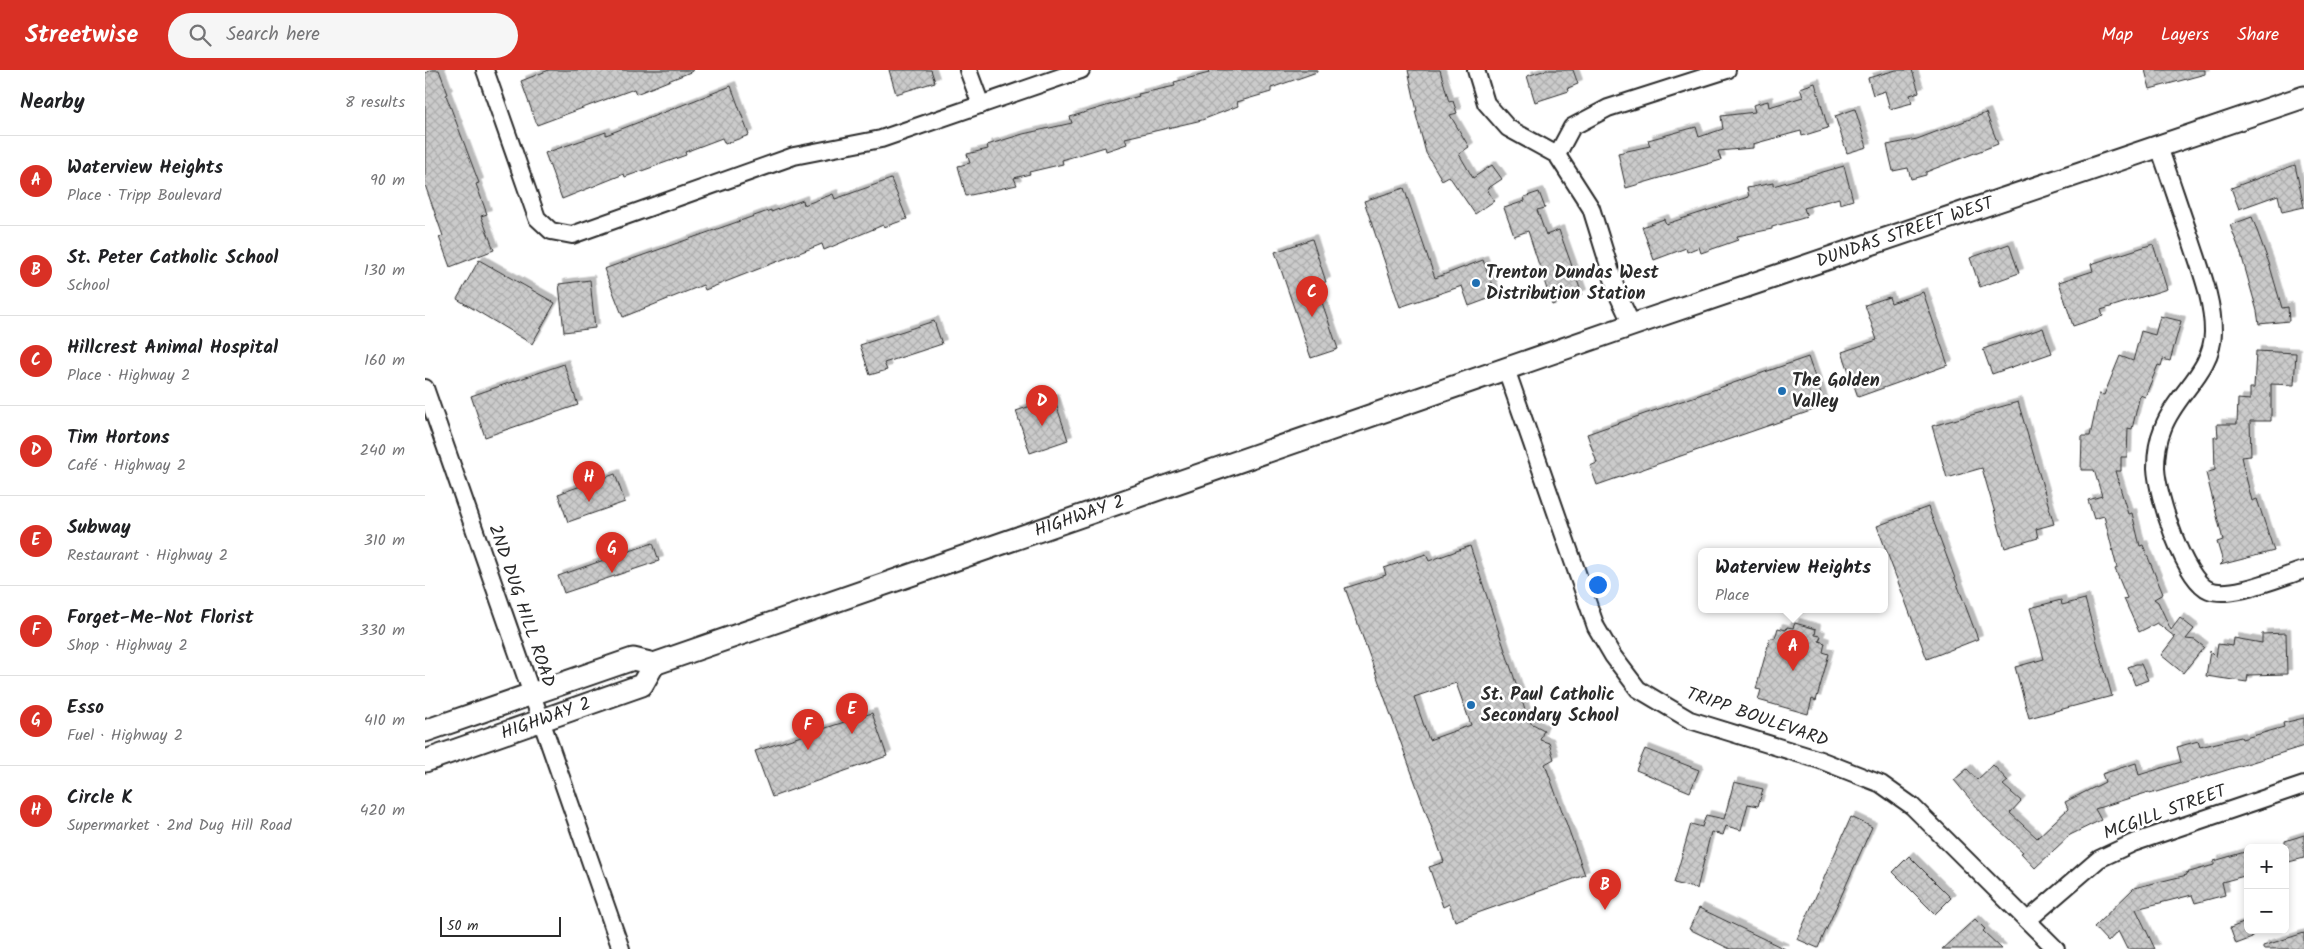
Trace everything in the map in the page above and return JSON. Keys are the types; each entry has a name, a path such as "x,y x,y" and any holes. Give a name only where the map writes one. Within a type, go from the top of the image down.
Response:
{"main road":[{"name":"DUNDAS STREET WEST","path":"1506,369 2304,97"},
{"name":"HIGHWAY 2","path":"425,731 633,659 654,664 1506,369"},
{"name":"HIGHWAY 2","path":"425,761 642,685 654,664"}],"street":[{"path":"485,70 537,218 551,231 572,234 794,156 881,139 1081,70"},
{"path":"969,70 981,104"},
{"path":"1476,70 1486,104 1507,128 1557,155 1591,208 1618,295 1632,325"},
{"path":"1557,155 1572,127 1608,108 1727,70"},
{"path":"2159,147 2210,297 2213,332 2212,347 2207,361 2170,412 2163,427 2157,447 2156,469 2162,498 2185,563 2195,580 2209,590 2227,594 2304,570"},
{"name":"TRIPP BOULEVARD","path":"1506,369 1596,627 1613,656 1639,688 1690,720 1820,760 1881,784 1912,806 2029,920 2056,949"},
{"name":"2ND DUG HILL ROAD","path":"425,388 539,721 621,949"},
{"name":"MCGILL STREET","path":"2029,920 2099,859 2133,843 2304,785"}],"building":[{"path":"439,70 448,94 446,95 479,183 476,184 487,214 481,216 494,250 450,267 439,237 443,236 425,185 425,73"},
{"path":"549,70 693,71 636,94 634,89 537,125 521,81"},
{"path":"889,70 931,70 935,82 896,94"},
{"path":"1208,70 1317,70 1317,72 1271,88 1271,92 1237,102 1238,106 1202,120 1125,138 1127,144 1106,151 1105,147 1062,160 1063,164 1029,172 1030,174 1014,178 1017,185 966,196 958,166 970,163 967,154 988,149 987,145 1023,134 1072,123 1070,117 1139,96 1138,94 1175,86 1174,82 1209,73"},
{"path":"1408,70 1440,70 1449,102 1453,101 1457,113 1450,115 1469,147 1459,154 1473,178 1492,165 1502,179 1487,189 1494,201 1475,214 1449,176 1442,180 1426,153 1415,111 1417,111"},
{"path":"1546,70 1573,70 1578,84 1568,88 1569,91 1535,102 1527,76"},
{"path":"1896,70 1912,70 1919,92 1910,95 1912,103 1890,109 1885,91 1873,95 1868,78"},
{"path":"2145,70 2205,70 2205,74 2150,89"},
{"path":"1815,83 1828,128 1802,136 1801,131 1753,144 1753,148 1718,151 1721,160 1626,188 1618,153 1650,146 1648,140 1696,127 1699,137 1723,129 1721,116 1755,112 1753,105 1768,101 1769,107 1803,97 1800,88"},
{"path":"731,86 749,135 725,144 722,138 685,152 686,155 625,177 624,174 562,199 545,153 606,132 606,135"},
{"path":"1855,109 1867,147 1847,153 1835,116"},
{"path":"1986,113 1998,144 1926,172 1926,175 1911,179 1908,168 1893,171 1887,145 1917,139"},
{"path":"2295,165 2304,207 2282,212 2278,195 2239,209 2231,188"},
{"path":"1844,166 1853,200 1840,204 1839,198 1804,208 1807,217 1772,227 1772,229 1737,236 1738,240 1701,253 1699,247 1687,252 1686,248 1654,260 1642,227 1664,219 1666,224 1749,197 1747,188 1773,183 1773,186"},
{"path":"891,179 907,219 884,227 883,225 824,250 822,244 705,290 703,285 623,317 604,269 771,210 771,212 803,200 804,205 833,194 835,199"},
{"path":"1404,188 1435,278 1483,260 1496,296 1469,306 1462,286 1400,307 1364,201"},
{"path":"1539,192 1545,208 1537,210 1546,235 1559,230 1582,294 1552,305 1528,231 1514,236 1504,208 1525,201 1524,197"},
{"path":"2252,217 2269,263 2282,308 2288,307 2289,321 2259,324 2241,254 2230,225"},
{"path":"1312,239 1326,282 1316,285 1338,349 1311,358 1275,252"},
{"path":"2009,244 2019,273 1980,287 1970,258"},
{"path":"2153,244 2167,289 2101,310 2103,316 2073,326 2059,282 2093,271 2091,264"},
{"path":"479,260 555,303 532,344 457,299"},
{"path":"590,280 595,328 564,332 559,284"},
{"path":"1923,292 1948,365 1858,397 1842,352 1877,340 1865,305 1889,297 1891,303"},
{"path":"2160,316 2181,321 2170,361 2163,359 2161,366 2158,365 2145,397 2140,395 2132,429 2128,428 2127,457 2121,457 2121,471 2115,471 2128,514 2132,513 2140,546 2143,545 2163,594 2154,599 2158,602 2171,630 2180,618 2194,629 2186,639 2195,640 2204,647 2183,673 2161,655 2175,637 2157,623 2139,632 2124,599 2127,598 2115,569 2117,568 2104,516 2094,519 2088,500 2102,496 2094,470 2081,470 2082,436 2090,436 2099,394 2104,395 2120,356 2133,361 2141,331 2155,335"},
{"path":"934,321 942,344 884,363 887,370 870,375 860,345"},
{"path":"2043,328 2052,353 1992,374 1983,349"},
{"path":"2256,351 2296,353 2294,385 2271,384 2271,421 2250,421 2251,456 2241,457 2252,501 2257,499 2274,551 2220,565 2223,562 2217,542 2223,540 2206,473 2215,470 2214,437 2218,437 2217,424 2237,424 2238,399 2250,400 2250,388 2254,388"},
{"path":"1808,357 1825,406 1597,485 1590,466 1597,463 1587,434"},
{"path":"564,364 578,405 485,437 471,396"},
{"path":"1054,398 1068,440 1030,453 1016,411"},
{"path":"2018,402 2054,524 2036,529 2038,538 2005,548 1982,468 1947,478 1932,426"},
{"path":"615,474 625,502 568,522 558,494"},
{"path":"1928,507 1978,639 1927,659 1888,555 1888,548 1885,548 1877,526"},
{"path":"653,543 659,561 564,593 558,576"},
{"path":"1470,546 1529,722 1544,730 1540,740 1549,743 1554,759 1545,764 1585,875 1455,921 1449,904 1443,907 1429,867 1444,862 1345,588 1386,575 1384,568 1426,554 1429,561","holes":["1456,683 1471,725 1429,740 1414,697"]},
{"path":"2085,599 2112,696 2029,718 2015,667 2044,659 2030,608 2061,600 2062,605"},
{"path":"1795,623 1816,629 1815,635 1821,636 1819,641 1825,643 1823,652 1829,654 1816,701 1812,699 1808,714 1758,700 1761,690 1756,689 1770,638 1775,638 1778,628 1786,630 1787,627 1793,628"},
{"path":"2286,633 2287,674 2248,675 2247,682 2206,676 2210,651 2216,657 2218,644 2233,646 2234,638 2262,643 2262,634"},
{"path":"2141,664 2148,680 2135,685 2128,667"},
{"path":"872,713 887,756 772,797 755,751"},
{"path":"2304,718 2304,746 2150,794 2149,792 2095,809 2101,820 2070,835 2035,868 2021,853 2023,852 1986,818 1954,780 1967,769 1977,780 1993,765 2008,781 2003,785 2021,801 2010,813 2037,838 2068,809 2065,802 2105,782 2102,774 2136,763 2139,775 2181,762 2177,747 2198,741 2200,747 2241,737 2242,739 2284,727 2283,723"},
{"path":"1645,749 1699,770 1690,792 1636,770"},
{"path":"1734,782 1763,789 1758,806 1748,804 1741,830 1726,826 1723,835 1711,832 1697,889 1674,883 1691,824 1702,827 1706,815 1724,819"},
{"path":"1851,817 1872,827 1818,948 1797,939"},
{"path":"2304,835 2304,858 2289,862 2289,844 2285,844 2285,841"},
{"path":"2244,852 2244,876 2222,882 2225,895 2195,903 2192,895 2136,909 2155,949 2127,949 2118,931 2108,942 2094,927 2134,888 2187,875 2186,873 2214,865 2214,861"},
{"path":"1909,856 1951,898 1935,914 1893,872"},
{"path":"1699,908 1785,949 1730,949 1689,929"},
{"path":"1975,919 1985,929 1983,931 2002,949 1942,949"},
{"path":"2244,923 2244,934 2250,934 2252,938 2236,944 2230,928"},
{"path":"2304,933 2304,949 2263,949 2263,946"}],"place":[{"name":"Trenton Dundas West Distribution Station","path":"1476,283"},
{"name":"Hillcrest Animal Hospital","path":"1312,317"},
{"name":"The Golden Valley","path":"1782,391"},
{"name":"Tim Hortons","path":"1042,426"},
{"name":"Circle K","path":"589,502"},
{"name":"Esso","path":"612,573"},
{"name":"Waterview Heights","path":"1793,671"},
{"name":"St. Paul Catholic Secondary School","path":"1471,705"},
{"name":"Subway","path":"852,734"},
{"name":"Forget-Me-Not Florist","path":"808,750"},
{"name":"St. Peter Catholic School","path":"1605,910"}]}
